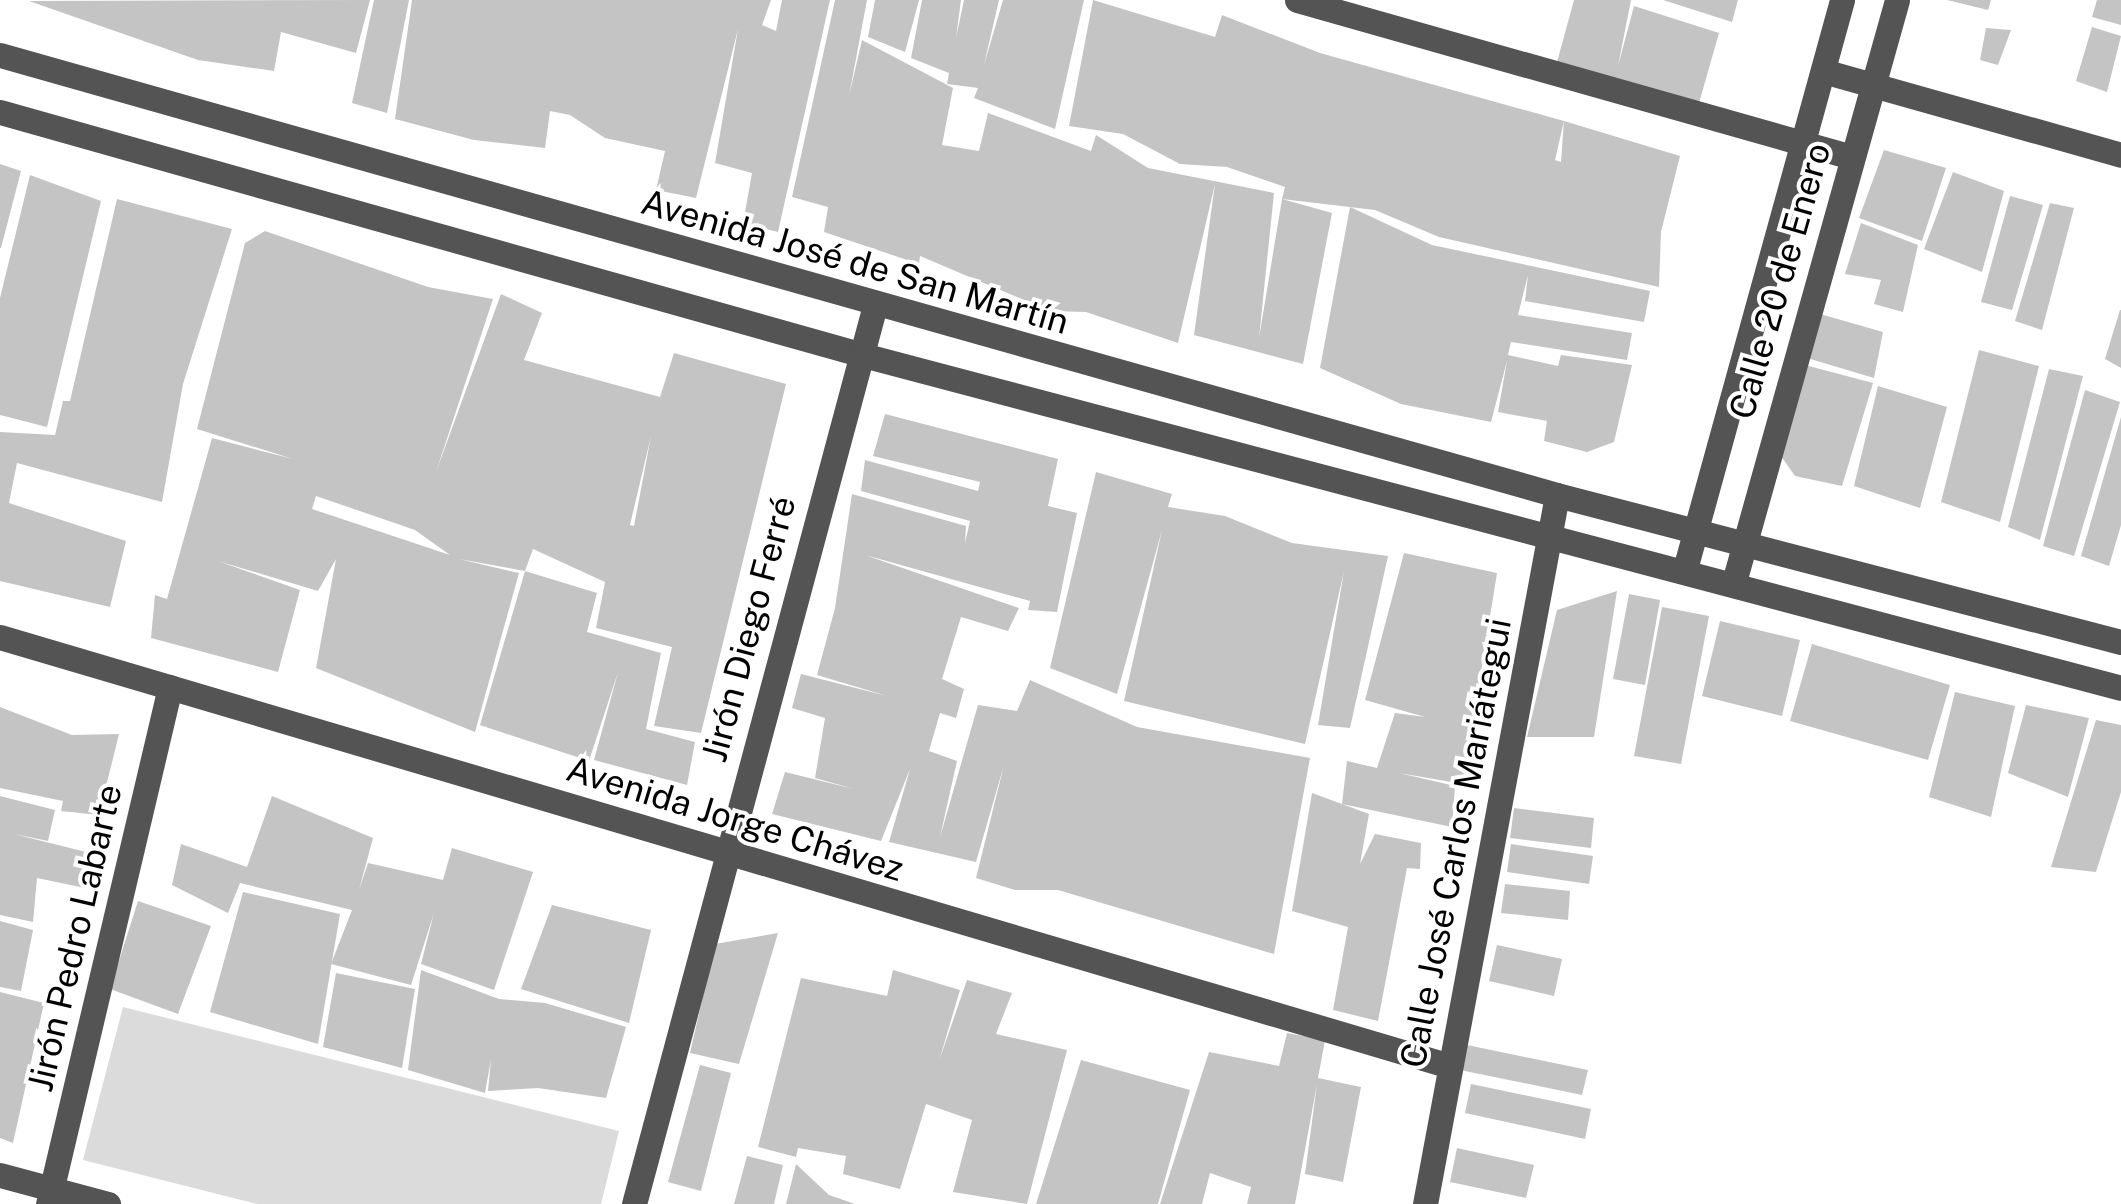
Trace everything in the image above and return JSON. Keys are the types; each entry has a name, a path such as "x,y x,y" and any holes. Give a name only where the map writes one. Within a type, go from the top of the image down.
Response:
{"street":[{"path":"1297,0 1351,7 1852,157"},
{"name":"Calle 20 de Enero","path":"1685,569 1842,0"},
{"name":"Calle 20 de Enero","path":"1734,582 1897,0"},
{"name":"Avenida José de San Martín","path":"0,55 1557,495 2121,642"},
{"path":"1822,70 2121,154"},
{"path":"0,112 859,354 1550,533 2121,688"},
{"name":"Jirón Diego Ferré","path":"634,1204 724,852 875,305"},
{"name":"Calle José Carlos Mariátegui","path":"1425,1204 1557,495"},
{"name":"Avenida Jorge Chávez","path":"0,637 1450,1066"},
{"name":"Jirón Pedro Labarte","path":"50,1197 170,687"},
{"path":"0,1175 50,1197 108,1204"}],"shaded area":[{"path":"123,1007 619,1131 601,1204 257,1204 83,1160"}],"building":[{"path":"370,0 356,53 281,32 274,71 198,60 29,1"},
{"path":"374,0 409,0 387,113 352,103"},
{"path":"412,0 771,0 762,25 776,31 782,0 830,0 778,232 743,223 752,173 715,163 738,29 696,198 656,190 665,151 605,138 570,115 550,111 545,148 474,140 395,119"},
{"path":"835,0 867,0 849,96 862,40 953,88 942,145 979,151 988,113 1091,151 1096,135 1148,168 1274,193 1259,338 1282,199 1332,213 1303,364 1194,335 1215,184 1178,343 1086,312 1050,311 920,256 919,264 824,232 828,207 792,197"},
{"path":"875,0 919,0 905,52 868,37"},
{"path":"922,0 961,0 956,38 964,0 999,0 984,65 1003,0 1084,0 1055,129 974,98 978,88 947,84 949,73 911,58"},
{"path":"1093,0 1215,37 1222,15 1320,53 1564,121 1680,156 1661,232 1659,287 1439,237 1375,210 1282,199 1285,187 1227,167 1180,164 1123,134 1069,126","holes":["1564,121 1561,162 1555,160"]},
{"path":"1574,0 1631,0 1618,66 1634,6 1719,33 1699,103 1557,62"},
{"path":"1663,0 1738,0 1732,22"},
{"path":"1947,0 1991,0 1988,10"},
{"path":"2097,0 2121,0 2121,25 2092,17"},
{"path":"2092,27 2121,36 2107,92 2076,81"},
{"path":"1986,28 2011,30 1998,65 1980,60"},
{"path":"1884,150 1946,168 1922,241 1859,218"},
{"path":"0,164 21,171 1,248 0,248"},
{"path":"1953,172 2004,191 1982,272 1924,249"},
{"path":"30,175 101,201 47,427 0,415 0,298"},
{"path":"2010,196 2043,205 2012,310 1981,302"},
{"path":"117,199 232,229 183,384 162,502 17,463 9,503 126,541 110,607 0,581 0,432 55,435 63,401 70,401"},
{"path":"2050,203 2074,208 2042,330 2015,321"},
{"path":"1350,207 1432,245 1650,291 1644,322 1525,301 1528,275 1518,315 1632,333 1627,360 1511,342 1508,355 1558,366 1561,355 1632,365 1614,442 1587,452 1544,441 1547,421 1498,412 1507,361 1491,422 1401,404 1320,368"},
{"path":"1861,223 1918,245 1903,312 1874,304 1881,280 1845,274"},
{"path":"265,231 428,287 493,299 436,472 501,294 542,313 524,360 660,397 674,353 786,384 701,733 654,726 672,647 596,628 605,582 533,549 525,571 459,559 519,573 475,732 316,668 336,559 318,591 218,561 300,590 278,672 151,638 155,595 167,599 212,438 293,459 197,429 245,243","holes":["651,436 634,526 630,525","316,496 415,530 450,555 312,509"]},
{"path":"2121,310 2121,368 2105,359"},
{"path":"1820,314 1883,332 1874,378 1807,358"},
{"path":"1979,350 2039,366 2000,522 1941,502"},
{"path":"1805,365 1873,383 1842,486 1795,476 1781,456"},
{"path":"2049,369 2083,376 2040,540 2008,527"},
{"path":"1878,386 1947,407 1920,508 1854,486"},
{"path":"2085,390 2120,402 2074,556 2043,546"},
{"path":"885,414 1058,459 1048,506 1077,513 1057,612 1028,610 1030,601 865,555 1019,608 1008,631 961,617 942,679 964,689 956,718 940,713 929,751 957,761 940,837 978,705 1017,711 1030,680 1137,727 1310,758 1274,954 1058,890 1015,890 976,878 1004,765 976,862 889,842 910,769 881,841 772,814 785,772 854,789 815,778 825,718 792,708 801,674 887,696 817,675 835,608 852,494 966,526 965,543 970,521 861,491 865,460 978,491 980,482 873,456"},
{"path":"2121,417 2121,525 2109,566 2081,556"},
{"path":"1096,472 1172,494 1168,507 1225,516 1292,543 1388,556 1350,728 1318,725 1344,571 1305,744 1124,701 1162,530 1117,694 1050,668"},
{"path":"1404,553 1497,573 1463,784 1399,773 1455,786 1452,827 1342,804 1347,761 1377,768 1395,713 1425,717 1365,700"},
{"path":"525,571 597,593 587,632 661,653 646,729 695,742 687,785 594,760 618,672 589,761 480,725"},
{"path":"1617,591 1594,737 1527,737 1557,610"},
{"path":"1629,594 1660,600 1645,685 1613,679"},
{"path":"1662,607 1709,616 1681,764 1634,756"},
{"path":"1720,621 1800,640 1782,716 1702,696"},
{"path":"1812,644 1950,685 1928,760 1790,721"},
{"path":"1955,692 2015,706 1991,817 1929,797"},
{"path":"2026,705 2089,718 2068,797 2008,773"},
{"path":"0,707 72,735 119,734 99,815 61,811 63,801 0,788"},
{"path":"2096,720 2121,725 2121,792 2096,872 2051,867"},
{"path":"1312,793 1369,814 1360,864 1375,834 1421,843 1420,869 1407,868 1378,1021 1333,1010 1348,927 1292,911"},
{"path":"0,796 55,810 48,841 14,834 90,853 85,888 37,878 33,922 0,915"},
{"path":"272,796 373,838 359,890 368,863 443,880 452,848 533,872 494,990 421,964 434,913 411,985 331,964 352,910 240,883 228,913 172,885 181,844 247,867"},
{"path":"1514,808 1594,818 1591,848 1510,838"},
{"path":"1511,844 1593,856 1589,884 1507,872"},
{"path":"1505,884 1570,891 1568,920 1501,913"},
{"path":"243,892 340,914 318,1044 210,1012"},
{"path":"138,901 211,926 178,1014 110,989"},
{"path":"552,905 651,930 629,1023 521,989"},
{"path":"0,921 33,930 21,991 0,987"},
{"path":"778,933 739,1064 690,1053 715,944"},
{"path":"1497,945 1562,959 1554,996 1489,981"},
{"path":"421,970 499,999 545,1003 626,1027 606,1098 538,1088 488,1091 491,1059 485,1093 408,1070"},
{"path":"893,970 960,990 939,1061 967,980 1012,993 996,1034 1067,1050 1027,1204 953,1192 972,1120 926,1104 900,1189 843,1174 846,1156 798,1148 796,1157 758,1147 801,978 887,996"},
{"path":"336,973 415,989 402,1068 323,1047"},
{"path":"0,992 44,1003 13,1143 0,1138"},
{"path":"1287,1033 1325,1040 1318,1078 1361,1087 1343,1182 1305,1174 1317,1084 1295,1204 1247,1204 1251,1187 1210,1173 1202,1204 1160,1204 1209,1052 1279,1066"},
{"path":"1467,1045 1588,1070 1582,1095 1460,1070"},
{"path":"1081,1060 1190,1090 1158,1204 1036,1204"},
{"path":"700,1065 731,1073 701,1191 668,1182"},
{"path":"1471,1084 1591,1109 1585,1139 1465,1113"},
{"path":"1457,1148 1534,1165 1526,1198 1450,1182"},
{"path":"747,1156 783,1165 774,1204 734,1204"},
{"path":"796,1164 829,1195 855,1204 786,1204"}]}
